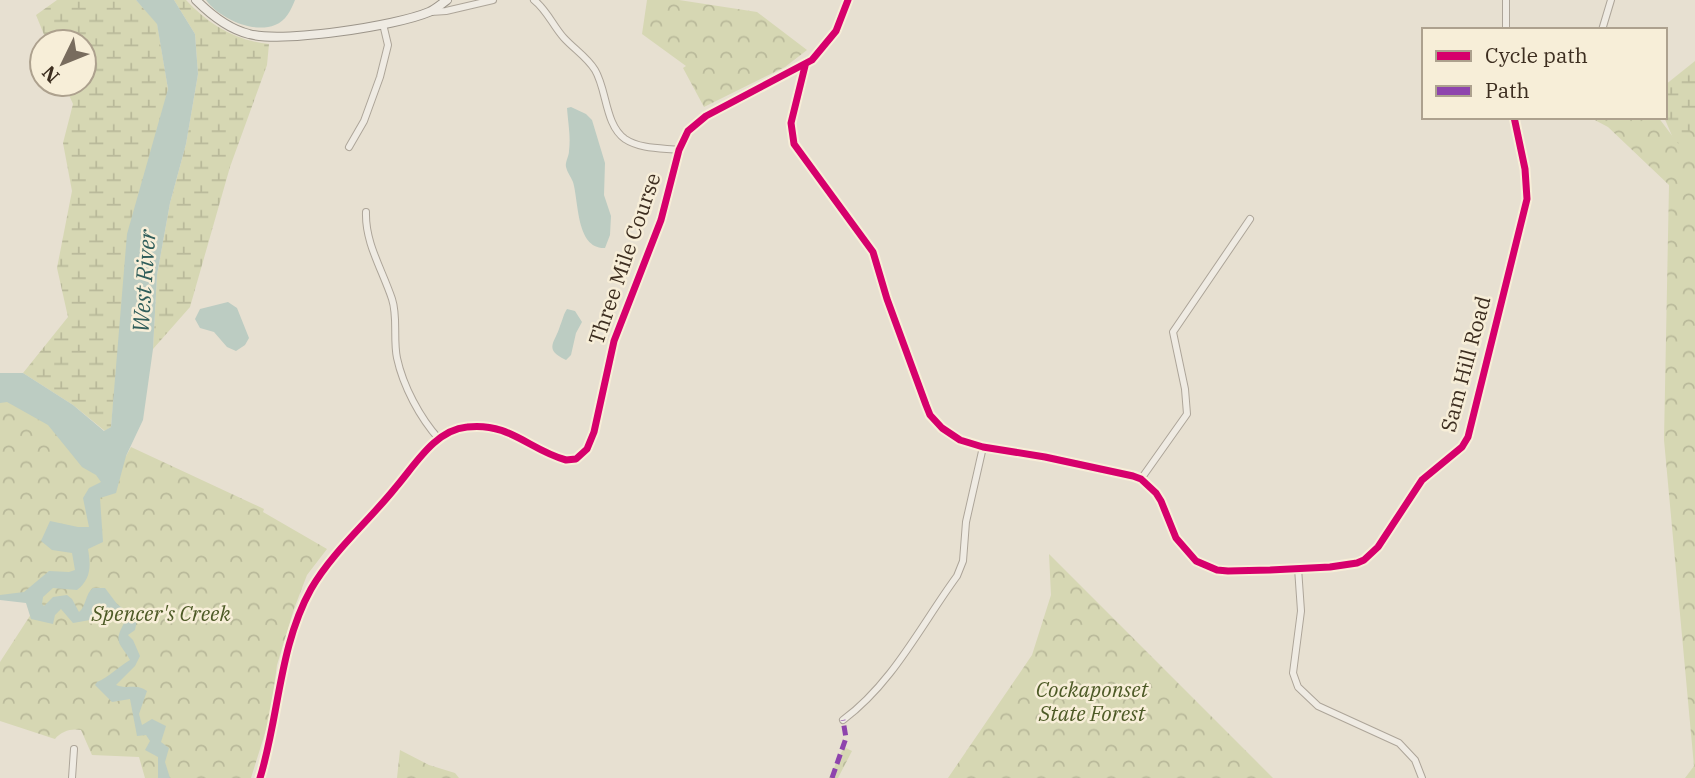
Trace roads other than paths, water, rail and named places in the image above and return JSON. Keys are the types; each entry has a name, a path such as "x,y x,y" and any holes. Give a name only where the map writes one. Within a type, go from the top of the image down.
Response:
{"main road":[{"path":"196,0 225,24 259,36 278,38 383,24 429,12 447,0"}],"street":[{"path":"429,12 446,11 494,0"},
{"path":"534,0 566,40 596,71 621,135 644,146 678,150 688,131 698,121 804,66 817,56 831,40 848,0"},
{"path":"1506,0 1506,28"},
{"path":"1603,28 1611,0"},
{"path":"349,147 376,94 388,45 383,24"},
{"path":"804,66 791,123 794,144 873,252 887,299 930,415 960,440 982,447 1045,457 1141,479 1187,414 1185,389 1173,332 1250,219"},
{"name":"Sam Hill Road","path":"1141,479 1161,500 1176,538 1196,561 1208,567 1228,571 1298,568 1357,563 1370,556 1422,480 1462,447 1468,437 1527,199 1525,169 1514,119"},
{"name":"Three Mile Course","path":"260,778 272,734 283,672 310,591 332,560 439,439 457,429 487,427 510,433 566,460 576,459 585,453 594,432 611,349 661,220 678,150"},
{"path":"366,212 365,230 393,302 400,368 417,407 439,439"},
{"path":"843,720 861,707 887,678 957,576 963,561 966,522 982,447"},
{"path":"1298,568 1301,611 1293,673 1298,687 1318,706 1399,743 1415,760 1422,778"},
{"path":"72,778 74,749"}],"water":[{"name":"West River","path":"136,0 174,0 195,34 198,74 186,144 170,203 157,275 153,349 143,420 126,456 116,493 100,498 103,542 88,549 90,567 85,581 77,590 53,588 43,597 42,604 44,606 53,597 67,595 79,612 93,588 105,588 117,604 137,620 135,630 128,635 140,656 135,666 116,685 139,687 147,691 139,714 142,725 152,719 166,726 161,742 169,748 165,762 170,778 158,778 158,757 145,750 150,741 146,735 137,736 130,699 112,702 95,685 130,660 118,639 124,623 99,603 90,620 73,623 61,609 55,615 53,624 31,619 26,603 0,600 0,595 24,592 49,571 75,570 72,553 52,550 41,541 50,521 89,527 83,498 89,488 101,482 96,475 82,467 48,425 7,402 0,403 0,373 23,373 73,405 104,431 111,427 127,234 168,89 157,24"},
{"path":"206,0 295,0 282,21 275,25 257,27 237,23 219,13"},
{"path":"571,107 592,120 605,163 604,195 611,216 610,235 605,248 589,241 584,233 573,182 566,167 570,140 567,108"},
{"path":"228,302 237,308 249,338 245,345 236,351 227,347 214,332 200,328 195,319 200,309"},
{"path":"567,309 575,311 582,322 576,333 571,355 566,360 555,352 552,345"}],"park label":[{"name":"Spencer's Creek","path":"161,614"},
{"name":"Cockaponset State Forest","path":"1092,702"}]}
